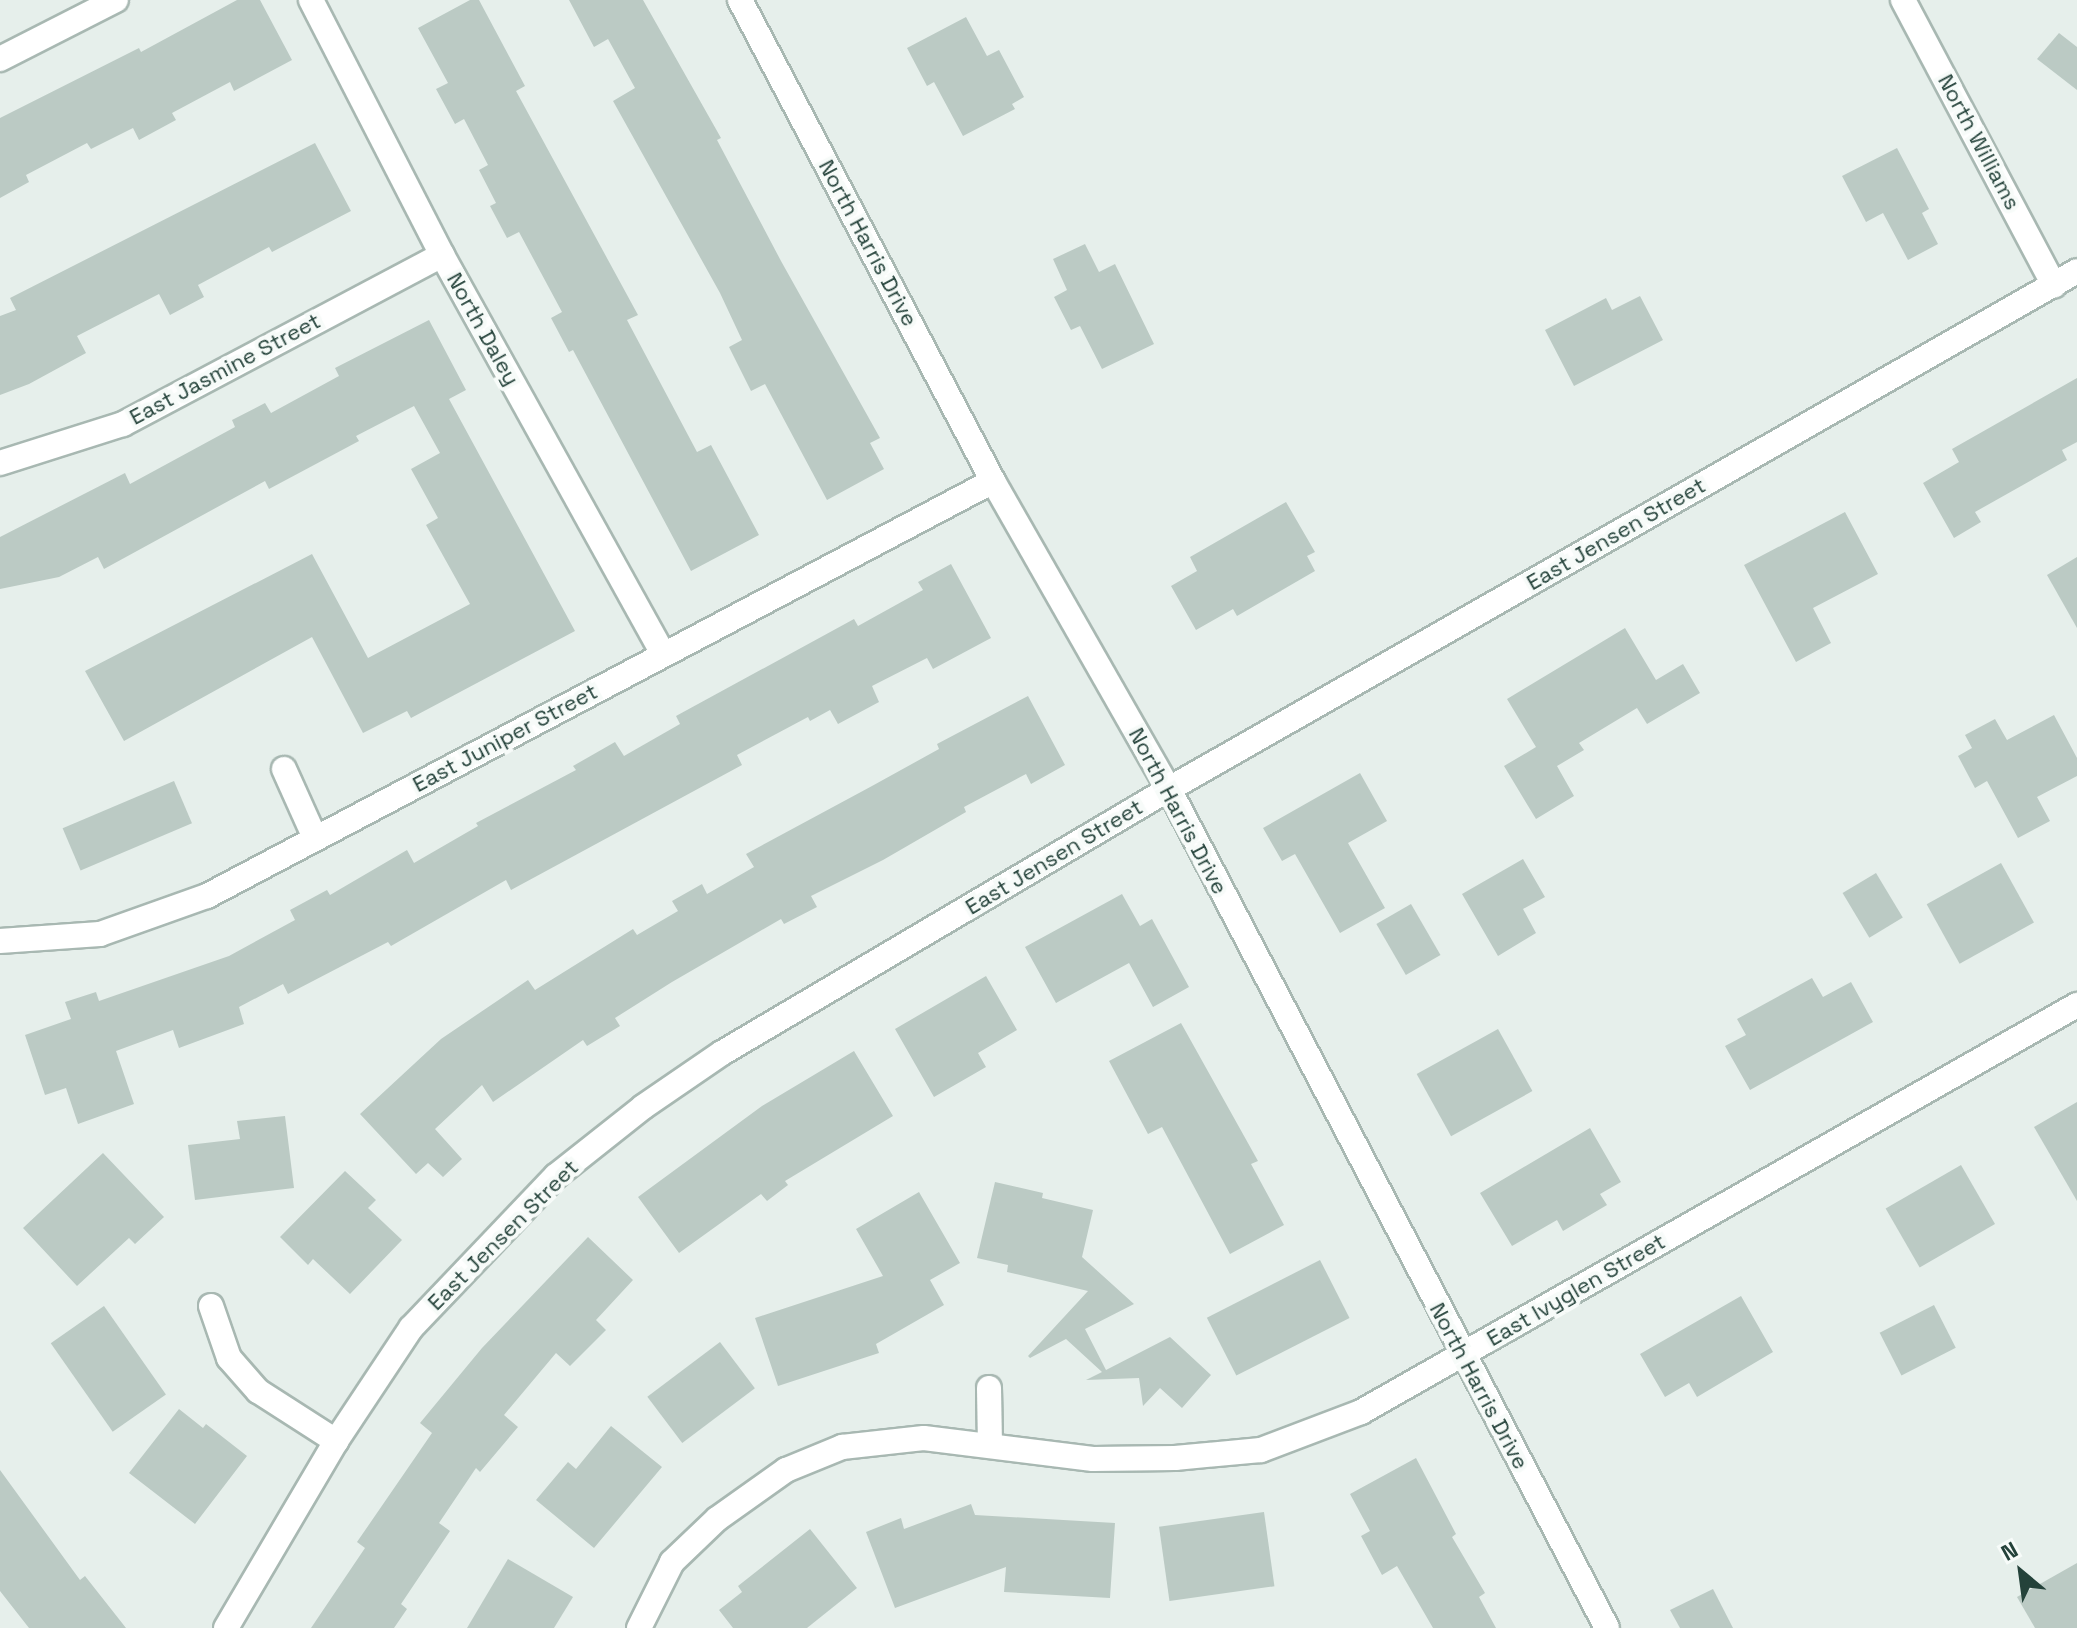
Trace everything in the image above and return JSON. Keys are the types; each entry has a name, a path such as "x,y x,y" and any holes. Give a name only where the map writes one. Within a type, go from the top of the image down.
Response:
{"street":[{"path":"0,59 116,0"},
{"name":"North Daley","path":"311,0 442,255 663,654"},
{"name":"North Harris Drive","path":"740,0 993,481 1169,789 1607,1628"},
{"name":"North Williams","path":"1903,0 2054,285"},
{"name":"East Jasmine Street","path":"0,463 123,424 442,255"},
{"name":"East Jensen Street","path":"226,1628 336,1441 411,1328 556,1176 643,1107 722,1053 1169,789 2077,271"},
{"name":"East Juniper Street","path":"0,941 100,934 207,896 993,481"},
{"path":"284,769 315,838"},
{"name":"East Ivyglen Street","path":"639,1628 672,1562 717,1519 786,1470 842,1447 924,1438 1093,1459 1175,1458 1261,1450 1361,1412 2077,1005"},
{"path":"211,1306 229,1358 258,1391 336,1441"},
{"path":"989,1388 990,1445"}],"building":[{"path":"237,0 260,0 292,60 234,91 230,82 172,113 176,120 139,140 133,128 91,149 87,143 26,175 29,182 0,198 0,118 139,48 141,52"},
{"path":"470,0 479,0 525,86 516,91 638,315 627,320 697,452 711,445 759,535 691,571 573,350 569,352 551,318 562,312 519,232 507,238 490,206 496,203 479,170 488,165 464,119 455,124 436,89 448,83 418,28"},
{"path":"569,0 643,0 721,138 717,140 781,261 880,438 870,443 884,469 827,500 765,384 751,391 729,347 742,340 720,293 613,101 635,88 608,39 594,47"},
{"path":"966,17 987,56 999,50 1024,97 1012,104 1015,109 963,136 934,82 927,86 907,48"},
{"path":"2059,33 2077,47 2077,90 2037,59"},
{"path":"315,143 351,211 272,252 269,247 198,285 204,297 170,315 159,294 77,336 86,353 29,384 0,395 0,316 16,310 10,298"},
{"path":"1897,148 1929,209 1922,213 1938,244 1908,260 1883,213 1866,222 1842,176"},
{"path":"1085,244 1099,272 1115,264 1154,344 1102,369 1080,326 1071,330 1054,297 1067,290 1053,259"},
{"path":"1640,296 1663,340 1574,386 1545,330 1606,298 1612,310"},
{"path":"429,320 466,390 449,399 575,631 411,718 407,711 363,733 312,637 124,741 85,671 312,554 368,658 470,604 426,525 438,518 411,469 440,453 414,406 356,436 359,441 269,489 265,481 104,569 98,557 59,577 0,589 0,537 125,473 130,484 235,427 232,420 265,403 271,413 339,376 335,368"},
{"path":"2077,378 2077,442 2062,450 2067,460 1975,512 1981,522 1954,538 1923,483 1959,462 1952,449"},
{"path":"1286,502 1315,552 1307,556 1315,571 1237,616 1233,609 1196,630 1171,586 1197,571 1190,557"},
{"path":"1845,512 1878,574 1813,608 1831,643 1796,662 1744,565"},
{"path":"2077,557 2077,628 2047,575"},
{"path":"951,564 991,638 933,669 927,658 872,686 879,702 838,724 830,710 810,721 808,717 737,755 742,765 511,890 506,880 391,946 388,942 288,994 283,984 239,1007 244,1024 179,1048 173,1030 116,1051 134,1104 78,1124 66,1088 45,1095 25,1035 71,1019 65,1002 96,992 99,1001 229,956 295,920 290,910 327,890 330,895 407,850 414,863 478,826 476,823 576,770 573,766 615,742 624,756 680,724 676,716 854,619 858,626 923,590 918,582"},
{"path":"1625,628 1656,680 1683,664 1700,693 1647,724 1637,708 1579,743 1584,750 1557,766 1574,796 1536,819 1504,766 1536,747 1507,699"},
{"path":"1028,696 1065,765 1031,784 1026,774 964,807 966,812 883,860 811,896 817,907 784,924 781,919 672,982 615,1018 620,1026 587,1046 583,1040 493,1102 482,1085 435,1129 462,1159 443,1177 428,1163 416,1174 360,1114 441,1039 528,980 535,990 633,929 637,935 678,911 672,901 702,884 707,894 754,867 746,854 939,749 937,744"},
{"path":"2054,715 2077,758 2077,776 2037,797 2050,821 2018,838 1987,781 1975,788 1958,756 1972,748 1965,735 1995,719 2007,740"},
{"path":"1360,773 1387,821 1348,843 1385,908 1340,933 1295,854 1282,861 1263,828"},
{"path":"174,781 192,823 81,871 63,828"},
{"path":"1523,859 1545,897 1523,909 1536,933 1498,956 1462,894"},
{"path":"2001,863 2034,922 1960,964 1927,904"},
{"path":"1876,873 1903,918 1869,938 1843,893"},
{"path":"1122,894 1140,926 1152,919 1189,987 1153,1007 1129,963 1056,1003 1025,947"},
{"path":"1411,904 1440,955 1406,975 1376,924"},
{"path":"986,976 1017,1030 978,1053 986,1067 934,1097 895,1029"},
{"path":"1812,978 1823,997 1851,982 1873,1022 1750,1090 1725,1046 1746,1035 1737,1019"},
{"path":"1181,1023 1258,1161 1251,1164 1284,1225 1230,1254 1162,1127 1148,1134 1109,1061"},
{"path":"1498,1029 1532,1091 1451,1136 1417,1074"},
{"path":"854,1051 893,1116 785,1181 788,1185 767,1201 761,1194 679,1253 638,1197 762,1106"},
{"path":"2077,1102 2077,1201 2034,1127"},
{"path":"285,1116 294,1188 195,1200 188,1145 240,1139 237,1121"},
{"path":"1590,1128 1621,1182 1600,1194 1607,1205 1563,1231 1557,1220 1512,1246 1480,1193"},
{"path":"103,1153 164,1217 135,1244 129,1238 77,1286 23,1228"},
{"path":"1961,1165 1995,1224 1920,1267 1886,1208"},
{"path":"345,1171 376,1200 368,1208 402,1240 350,1294 313,1259 308,1265 280,1237"},
{"path":"995,1182 1043,1193 1042,1198 1093,1210 1082,1257 1134,1304 1085,1329 1106,1370 1170,1337 1211,1375 1182,1408 1160,1388 1143,1406 1139,1378 1086,1380 1102,1372 1066,1339 1030,1358 1028,1356 1088,1291 1007,1272 1008,1265 977,1258"},
{"path":"919,1192 960,1263 930,1280 944,1305 876,1344 879,1353 778,1386 755,1318 883,1276 856,1229"},
{"path":"588,1237 633,1280 596,1320 606,1330 570,1366 556,1353 504,1415 518,1427 480,1472 476,1468 439,1523 450,1531 401,1604 407,1609 394,1628 311,1628 365,1548 357,1542 432,1433 420,1423 482,1348"},
{"path":"1320,1260 1350,1318 1236,1376 1207,1318"},
{"path":"1741,1296 1773,1352 1697,1397 1689,1383 1665,1397 1640,1354"},
{"path":"1934,1305 1956,1348 1901,1375 1880,1333"},
{"path":"104,1306 166,1394 113,1432 51,1343"},
{"path":"720,1342 755,1388 682,1443 647,1397"},
{"path":"179,1409 203,1428 206,1424 247,1456 195,1524 129,1473"},
{"path":"611,1426 662,1467 594,1548 536,1500 568,1462 576,1469"},
{"path":"1416,1458 1456,1534 1452,1537 1485,1593 1479,1597 1496,1628 1433,1628 1397,1566 1382,1575 1361,1536 1370,1531 1350,1494"},
{"path":"0,1470 80,1580 85,1576 126,1628 29,1628 0,1591"},
{"path":"971,1504 975,1515 1115,1523 1110,1598 1004,1592 1006,1567 895,1608 866,1532 901,1518 904,1529"},
{"path":"1264,1512 1274,1586 1169,1601 1159,1527"},
{"path":"810,1529 857,1588 807,1628 733,1628 719,1610 742,1592 738,1586"},
{"path":"508,1559 573,1597 554,1628 467,1628"},
{"path":"2077,1563 2077,1628 2035,1628 2017,1597"},
{"path":"1713,1589 1733,1628 1680,1628 1670,1610"}]}
